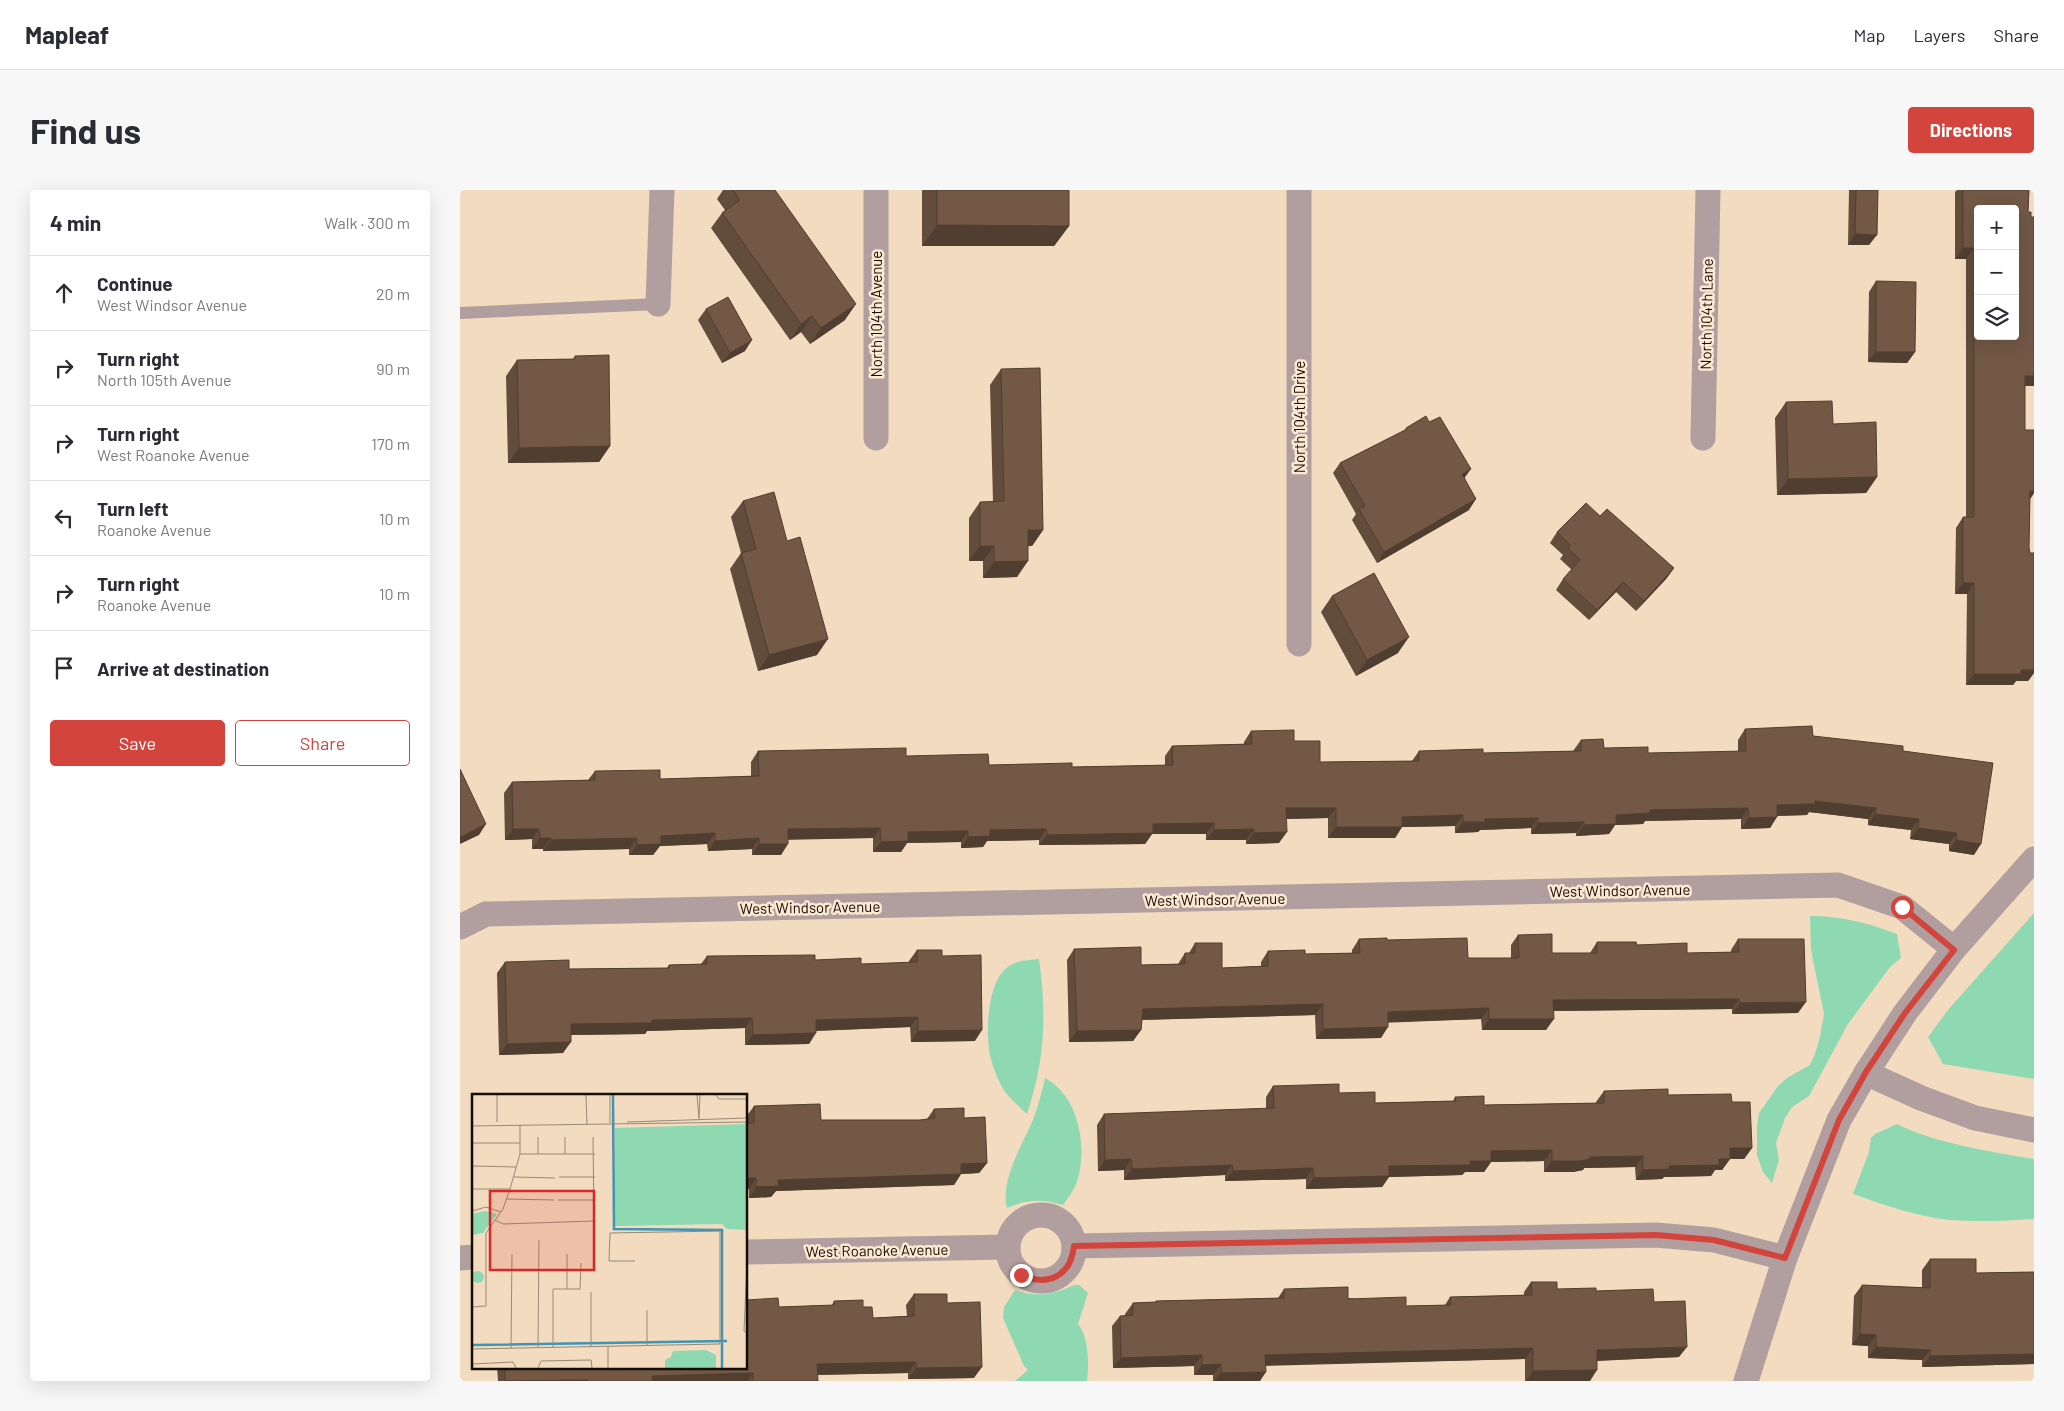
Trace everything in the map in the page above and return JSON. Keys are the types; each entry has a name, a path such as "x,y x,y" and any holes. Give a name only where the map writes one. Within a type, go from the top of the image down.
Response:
{"street":[{"path":"658,304 662,190"},
{"name":"North 104th Avenue","path":"876,190 876,438"},
{"name":"North 104th Drive","path":"1299,644 1300,190"},
{"name":"North 104th Lane","path":"1703,438 1708,190"},
{"path":"1746,1381 1785,1258 1839,1120 1866,1072 1905,1013 1954,950 2034,858"},
{"name":"West Windsor Avenue","path":"460,927 486,914 1838,884 1902,907 1954,950"},
{"path":"1866,1072 1921,1098 1975,1118 2034,1130"},
{"path":"1034,1215 1046,1215 1057,1219 1066,1226 1074,1246 1073,1256 1068,1266 1056,1276 1041,1281 1021,1275 1009,1258 1007,1247 1009,1236 1015,1226 1023,1219 1034,1215"},
{"path":"1074,1246 1656,1235 1714,1240 1785,1258"},
{"name":"West Roanoke Avenue","path":"748,1252 1007,1247"}],"lane":[{"path":"460,313 658,304"}],"green space":[{"path":"2034,913 2034,1079 1943,1064 1928,1037 1948,1010"},
{"path":"1810,916 1833,917 1854,921 1897,934 1901,958 1890,967 1848,1024 1809,1096 1792,1107 1785,1118 1776,1143 1779,1160 1772,1183 1763,1172 1757,1155 1759,1113 1778,1086 1787,1078 1810,1065 1820,1037 1824,1014 1811,950"},
{"path":"1039,959 1043,999 1043,1037 1038,1075 1027,1114 1006,1093 995,1072 989,1049 988,1027 990,1002 998,978 1013,964"},
{"path":"1045,1078 1057,1086 1066,1097 1078,1124 1081,1138 1081,1154 1077,1182 1063,1205 1035,1201 1007,1208 1006,1197 1009,1175 1033,1120"},
{"path":"1897,1124 1946,1142 2034,1159 2034,1219 1992,1221 1949,1220 1912,1213 1853,1194 1869,1152 1871,1138 1875,1134"},
{"path":"1074,1285 1079,1285 1088,1293 1078,1324 1082,1329 1086,1343 1088,1359 1087,1381 1015,1381 1028,1370 1024,1366 1003,1318 1004,1307 1015,1290 1030,1294 1045,1294 1060,1291"}],"building":[{"path":"733,190 775,190 856,304 821,328 812,316 801,324 722,213 740,200"},
{"path":"937,190 1069,190 1069,226 937,225"},
{"path":"1856,190 1878,190 1877,235 1855,234"},
{"path":"1963,190 2029,190 2028,212 2031,212 2031,217 2034,217 2034,376 2025,376 2025,430 2034,430 2034,491 2030,491 2029,548 2030,553 2034,553 2034,670 2021,670 2021,674 1974,674 1974,583 1963,583 1963,517 1974,517 1974,340 2019,340 2019,205 1974,205 1974,248 1963,248"},
{"path":"1876,281 1916,282 1915,352 1876,352"},
{"path":"728,297 752,340 730,353 706,309"},
{"path":"609,355 610,446 519,448 517,360 575,359 575,356"},
{"path":"1040,368 1043,530 1028,530 1028,561 994,562 994,546 980,546 980,502 1004,501 1001,369"},
{"path":"1832,401 1833,424 1876,422 1877,477 1788,479 1786,402"},
{"path":"1426,416 1429,422 1440,417 1471,469 1462,474 1476,499 1384,552 1359,509 1365,506 1340,463 1407,429"},
{"path":"774,492 787,541 800,537 828,639 769,655 741,553 756,549 743,501"},
{"path":"1586,503 1600,516 1607,509 1674,568 1644,601 1623,582 1597,610 1563,579 1580,560 1568,548 1570,545 1557,532"},
{"path":"1374,573 1409,637 1367,660 1332,596"},
{"path":"1812,726 1813,736 1903,746 1903,751 1993,763 1981,844 1956,840 1957,833 1918,828 1919,819 1875,814 1876,808 1815,801 1815,804 1777,805 1777,817 1749,818 1748,808 1650,810 1650,813 1616,815 1616,824 1584,825 1584,822 1538,823 1538,818 1485,819 1485,822 1463,822 1463,815 1402,817 1402,827 1336,827 1336,808 1286,808 1287,832 1254,833 1254,829 1214,830 1214,823 1153,824 1153,833 1047,835 1046,829 990,830 990,836 968,837 968,831 908,832 908,841 881,842 880,828 788,829 788,844 759,844 759,838 715,841 715,833 661,836 661,844 637,845 637,838 551,840 551,838 540,838 539,829 513,829 512,782 595,780 595,771 660,770 660,779 759,776 758,751 906,748 906,756 988,754 989,765 1072,763 1072,767 1173,765 1172,746 1252,744 1251,731 1294,730 1294,741 1320,741 1320,762 1419,761 1419,751 1483,749 1483,753 1581,751 1581,740 1603,739 1604,748 1648,747 1648,753 1746,751 1745,729"},
{"path":"460,769 486,824 460,837"},
{"path":"1552,934 1552,953 1597,953 1597,942 1636,942 1637,945 1687,943 1687,953 1739,952 1738,939 1804,939 1806,1002 1740,1003 1739,999 1553,1000 1554,1019 1489,1019 1489,1008 1388,1012 1388,1027 1323,1029 1323,1004 1143,1009 1141,1030 1077,1031 1074,949 1141,947 1141,965 1185,964 1185,953 1195,953 1195,943 1222,943 1222,968 1268,966 1268,951 1305,950 1305,954 1360,953 1359,939 1387,938 1387,940 1467,938 1468,958 1519,958 1518,935"},
{"path":"917,950 942,950 942,956 981,955 982,1030 918,1031 918,1017 816,1020 816,1033 753,1035 752,1018 652,1020 652,1023 571,1024 571,1042 507,1044 505,962 569,960 569,969 669,968 669,965 707,964 707,956 815,955 815,960 861,958 861,964 917,962"},
{"path":"1339,1084 1339,1093 1375,1092 1375,1103 1456,1101 1455,1097 1484,1096 1484,1105 1604,1103 1604,1091 1668,1089 1668,1095 1731,1094 1732,1102 1750,1102 1752,1148 1730,1148 1730,1159 1719,1159 1719,1165 1669,1166 1669,1169 1643,1170 1643,1156 1590,1157 1590,1159 1580,1161 1552,1161 1552,1150 1491,1151 1491,1161 1470,1161 1470,1165 1389,1166 1389,1176 1314,1178 1313,1168 1233,1171 1232,1165 1132,1169 1131,1159 1105,1160 1104,1114 1274,1108 1273,1086"},
{"path":"820,1104 821,1120 920,1120 935,1118 934,1109 964,1108 964,1118 985,1117 987,1163 961,1164 961,1174 778,1180 779,1186 756,1187 756,1178 748,1178 748,1123 754,1123 754,1106"},
{"path":"1930,1259 1976,1259 1976,1273 2034,1272 2034,1354 1930,1356 1930,1350 1876,1347 1876,1335 1860,1334 1862,1285 1930,1288"},
{"path":"1531,1282 1557,1282 1557,1289 1596,1288 1596,1291 1653,1289 1654,1302 1685,1301 1687,1347 1597,1350 1597,1370 1533,1371 1533,1348 1265,1355 1266,1372 1221,1373 1221,1364 1202,1365 1202,1355 1121,1358 1120,1316 1133,1315 1133,1303 1284,1298 1284,1289 1348,1287 1348,1299 1406,1297 1406,1306 1451,1305 1450,1297 1532,1295"},
{"path":"914,1294 947,1294 947,1303 980,1302 982,1367 916,1368 916,1362 817,1364 818,1381 753,1381 753,1373 652,1376 653,1381 505,1381 505,1368 748,1368 748,1300 778,1298 779,1307 834,1305 834,1301 863,1300 863,1307 872,1307 873,1318 914,1316"}],"route":[{"path":"1021,1275 1041,1281 1052,1279 1061,1274 1068,1266 1073,1256 1074,1246 1656,1235 1714,1240 1785,1258 1839,1120 1866,1072 1905,1013 1954,950 1902,907"}]}
